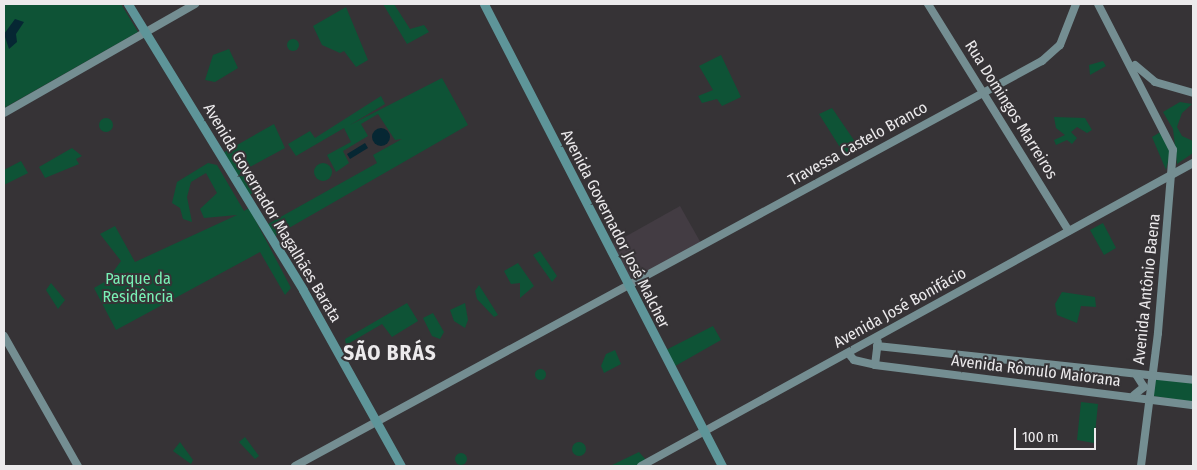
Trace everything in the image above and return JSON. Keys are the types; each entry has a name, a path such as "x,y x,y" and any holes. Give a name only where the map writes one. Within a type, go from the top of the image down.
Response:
{"main road":[{"name":"Avenida Governador Magalhães Barata","path":"128,4 303,290 401,466"},
{"name":"Avenida Governador José Malcher","path":"484,4 627,286 722,466"}],"street":[{"path":"4,113 195,4"},
{"name":"Rua Domingos Marreiros","path":"928,4 1069,231"},
{"name":"Travessa Castelo Branco","path":"295,466 1053,53 1060,45 1076,4"},
{"name":"Avenida Antônio Baena","path":"1098,4 1171,141 1173,174 1141,466"},
{"path":"1127,56 1155,82 1193,93"},
{"name":"Avenida José Bonifácio","path":"641,466 1193,163"},
{"path":"875,365 878,335"},
{"path":"4,336 78,466"},
{"name":"Avenida Rômulo Maiorana","path":"877,346 1193,380"},
{"name":"Avenida Rômulo Maiorana","path":"848,353 854,360 875,365 1193,405"},
{"path":"1129,396 1143,389 1144,380 1136,374"}],"shaded area":[{"path":"680,206 702,245 627,286 607,247"}],"green space":[{"path":"4,4 121,4 138,32 4,108"},
{"path":"383,4 394,4 410,29 424,25 429,32 407,44"},
{"path":"346,7 368,60 356,67 344,51 340,53 322,45 313,26"},
{"path":"291,39 295,39 299,45 295,51 291,51 287,47 287,43"},
{"path":"229,49 238,68 215,82 205,80 213,55"},
{"path":"721,55 741,97 722,106 717,99 702,103 698,96 713,90 699,66"},
{"path":"1103,61 1106,66 1090,75 1089,65"},
{"path":"442,78 468,125 275,236 268,224 377,163 373,155 402,139 395,140 378,114 361,124 368,136 343,151 349,163 336,172 327,155 351,142 344,128 296,156 288,144 310,131 315,138 381,96 385,104 350,125"},
{"path":"1180,102 1192,104 1182,113 1177,127 1182,136 1193,141 1193,153 1177,164 1173,129 1163,112"},
{"path":"832,108 860,149 846,157 819,114"},
{"path":"1054,117 1085,118 1092,130 1087,133 1077,127 1071,132 1077,138 1072,144 1067,140 1056,145 1054,140 1065,135 1056,128"},
{"path":"106,118 111,120 113,125 111,130 106,132 101,130 99,125 101,120"},
{"path":"274,124 285,148 248,168 255,191 247,197 223,153"},
{"path":"1164,130 1171,150 1166,170 1152,137"},
{"path":"72,148 82,156 76,159 79,164 45,178 39,167"},
{"path":"21,161 28,173 4,185 4,170"},
{"name":"Parque da Residência","path":"208,163 217,165 244,211 249,208 291,288 285,295 260,252 116,330 94,288 115,276 113,272 121,261 100,234 115,226 135,262 237,215 204,218 200,209 217,193 206,173 191,182 187,197 192,222 183,219 180,208 172,203 177,182"},
{"path":"319,163 327,163 332,168 330,179 319,181 314,176 314,168"},
{"path":"1103,223 1116,248 1104,255 1090,230"},
{"path":"540,251 557,276 552,282 533,255"},
{"path":"518,263 534,286 520,298 520,283 511,284 504,271"},
{"path":"51,283 65,300 58,309 46,290"},
{"path":"479,285 498,315 494,317 477,299 475,291"},
{"path":"1062,292 1095,297 1096,307 1081,306 1077,323 1057,315 1055,304"},
{"path":"407,303 418,321 392,337 382,324 346,345 345,339"},
{"path":"465,303 468,320 465,328 454,321 450,310"},
{"path":"433,313 444,332 440,339 432,336 423,318"},
{"path":"713,326 721,340 670,369 662,352"},
{"path":"615,350 621,364 604,373 601,366 606,354"},
{"path":"540,368 546,374 540,380 534,374"},
{"path":"1155,378 1193,382 1193,402 1153,396"},
{"path":"1081,402 1098,404 1094,443 1077,440"},
{"path":"245,437 259,456 255,459 239,442"},
{"path":"180,442 193,460 191,464 173,451"},
{"path":"579,442 584,444 586,449 584,454 579,456 574,454 572,449 574,444"},
{"path":"639,452 646,460 636,466 610,466"},
{"path":"461,453 467,459 461,465 455,459"}],"water":[{"path":"15,19 24,22 16,34 17,42 9,49 4,34"},
{"path":"381,128 387,131 390,137 387,143 381,146 375,143 372,137 375,131"},
{"path":"365,143 368,148 350,159 347,154"}],"district":[{"name":"SÃO BRÁS","path":"390,353"}]}
